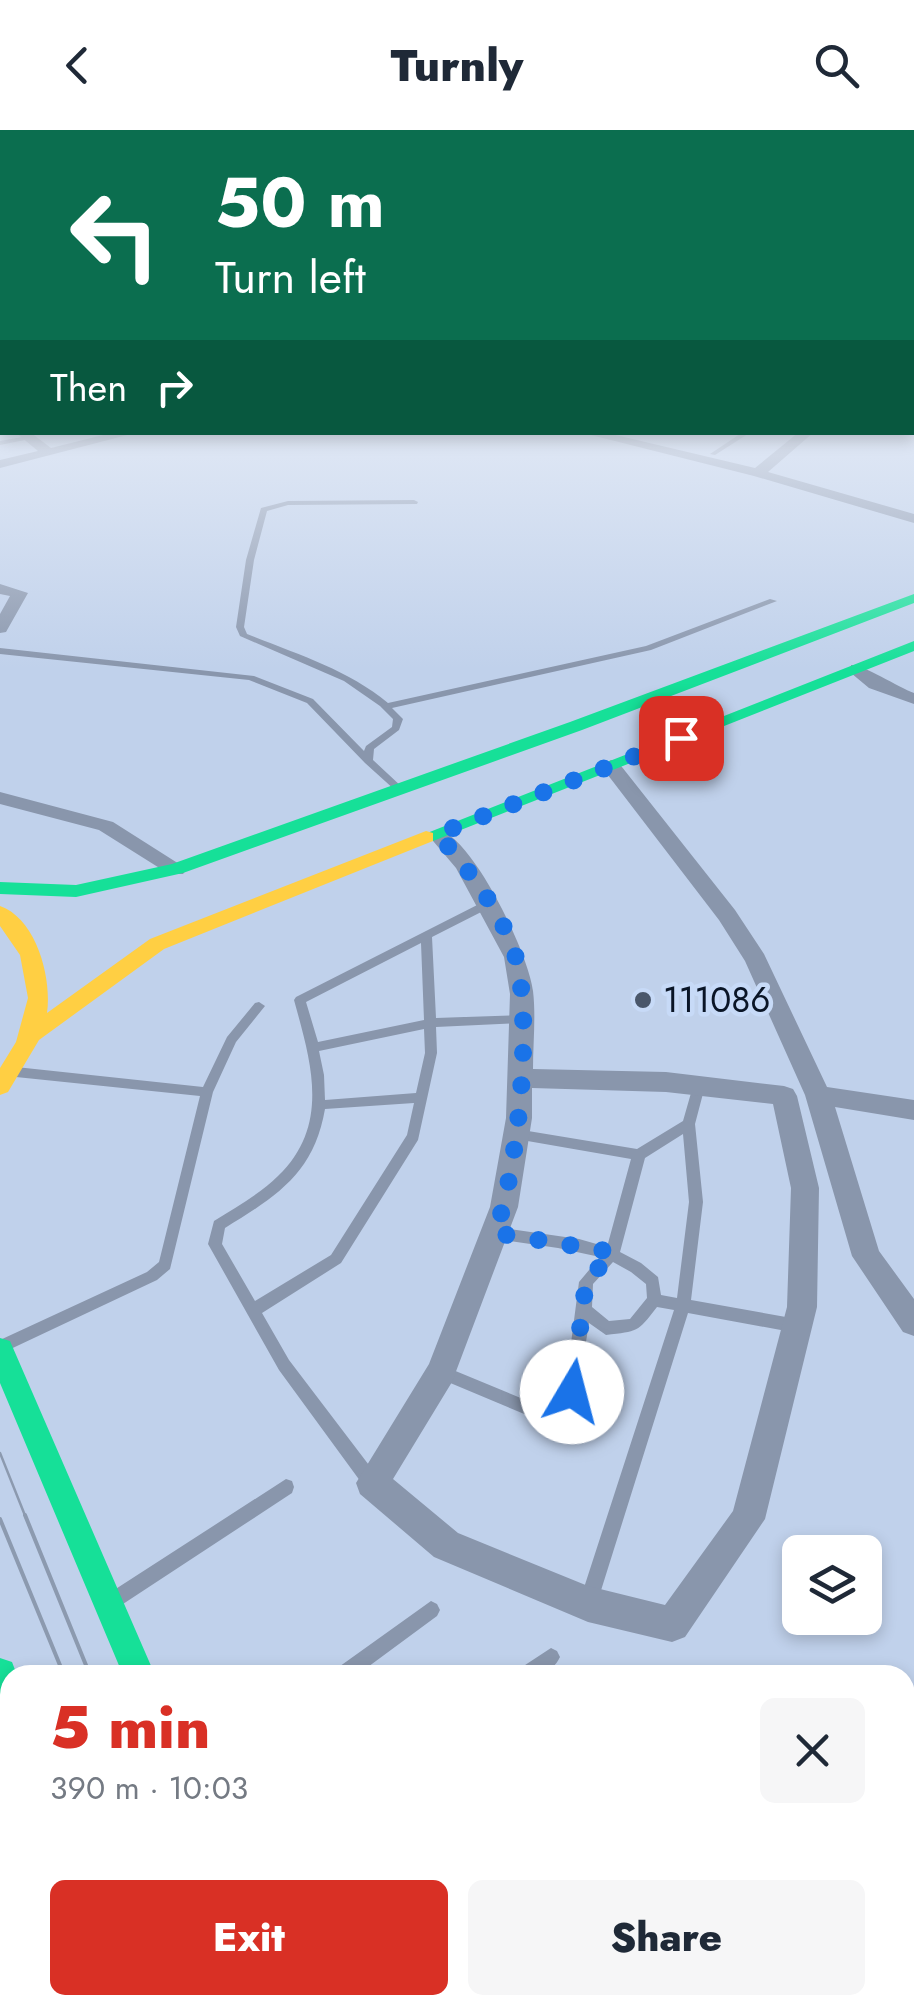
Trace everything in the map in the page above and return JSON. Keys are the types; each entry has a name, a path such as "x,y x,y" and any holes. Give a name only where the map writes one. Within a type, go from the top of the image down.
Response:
{"main road":[{"path":"0,888 76,891 176,868 914,598"},
{"path":"33,1034 64,1016 152,945 914,646"},
{"path":"0,913 19,928 36,957 42,991 33,1034 7,1079"},
{"path":"0,1348 136,1665"}],"street":[{"path":"835,493 914,519"},
{"path":"858,493 914,507"},
{"path":"0,589 20,593 0,628"},
{"path":"857,669 875,684 914,698"},
{"path":"610,766 756,960 818,1095 866,1256 914,1324"},
{"path":"0,798 106,826 176,868"},
{"path":"438,834 489,904 515,956 522,994 516,1134 504,1207 441,1372 372,1482 446,1544 588,1604 672,1624 748,1519 802,1307 805,1188 784,1096 699,1086 520,1078"},
{"path":"818,1095 914,1110"}],"lane":[{"path":"368,760 369,748 396,728 398,719 388,706 315,664 244,636 240,627 244,594 259,527 270,506 414,502"},
{"path":"388,706 648,648 772,601"},
{"path":"0,651 250,678 310,700 399,789"},
{"path":"372,1482 284,1365 215,1244 220,1225 254,1206 298,1168 314,1140 322,1085 300,1000 489,904"},
{"path":"252,1311 336,1259 413,1136 431,1053 426,937"},
{"path":"0,1348 152,1276 165,1265 172,1253 208,1092 231,1040 260,1006"},
{"path":"315,1047 430,1022 521,1019"},
{"path":"7,1079 208,1092"},
{"path":"588,1604 683,1306 696,1202 690,1124 699,1086"},
{"path":"319,1105 422,1097"},
{"path":"516,1134 640,1155 690,1124"},
{"path":"441,1372 540,1414 572,1392 586,1282 613,1252 640,1155"},
{"path":"495,1233 613,1252 653,1281 654,1300 634,1325 606,1328 584,1310"},
{"path":"654,1300 797,1326"},
{"path":"109,1603 286,1487"},
{"path":"356,1665 430,1610"},
{"path":"540,1665 552,1657"}],"tram line":[{"path":"0,1453 26,1518"},
{"path":"25,1515 86,1665"},
{"path":"0,1519 60,1665"}],"traffic: fast":[{"path":"0,888 76,891 176,869 576,726 914,598"},
{"path":"426,837 914,646"},
{"path":"0,1350 135,1665"}],"traffic: slow":[{"path":"33,1034 157,944 426,837"},
{"path":"0,913 30,955 38,998 27,1042 0,1086"}],"place":[{"name":"111086","path":"643,1000"}],"route":[{"path":"572,1392 586,1282 613,1252 495,1233 504,1207 519,1118 522,994 515,956 506,934 465,865 438,834 681,738"}]}
